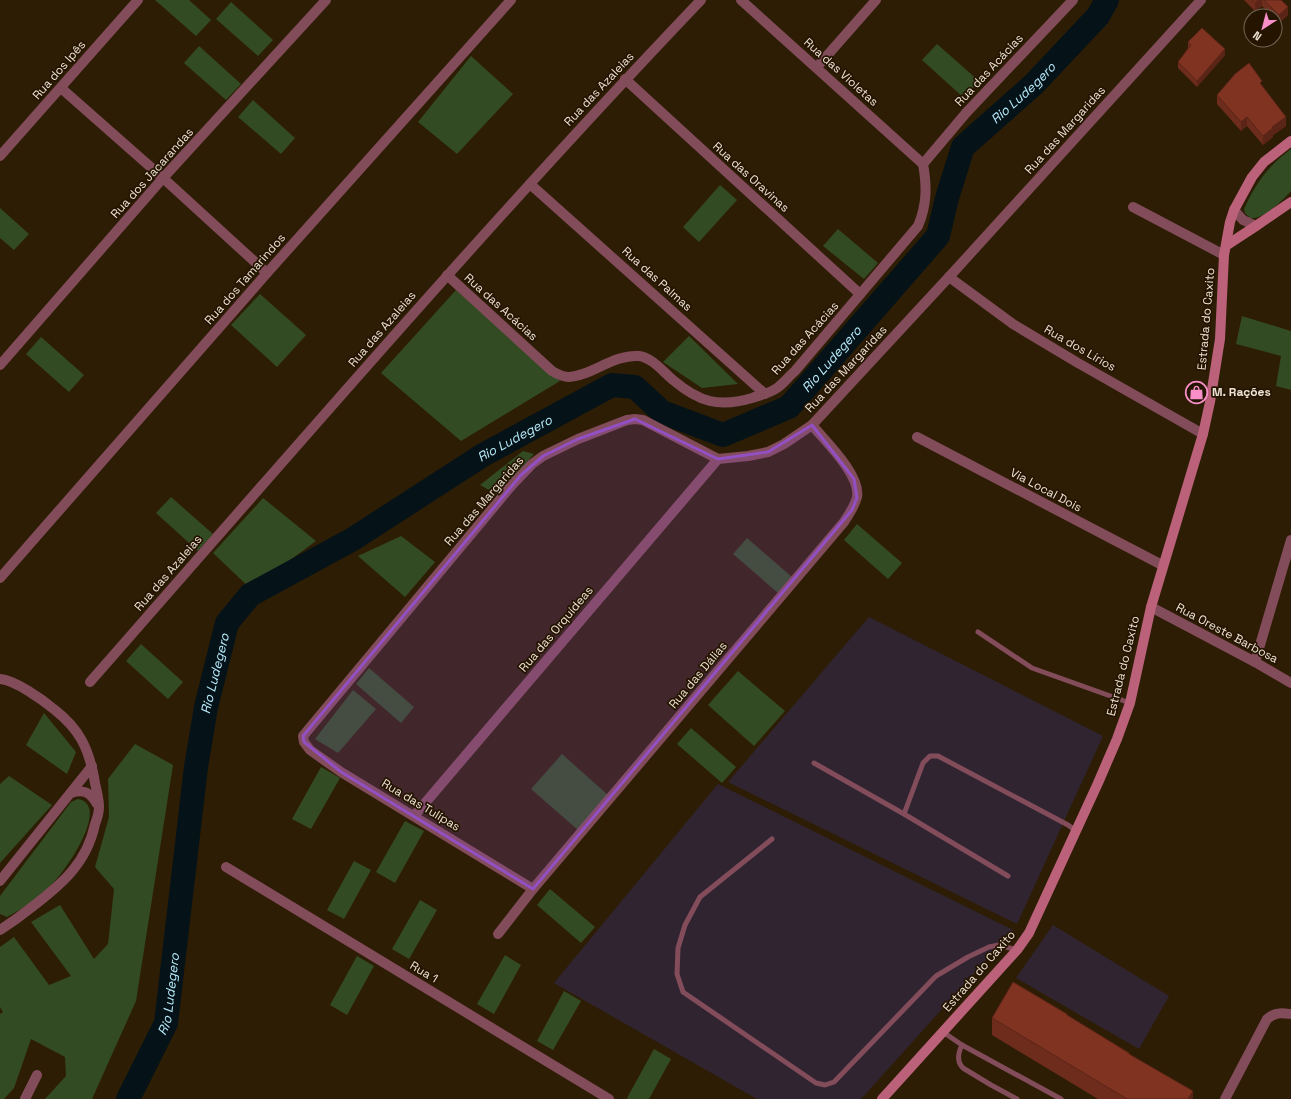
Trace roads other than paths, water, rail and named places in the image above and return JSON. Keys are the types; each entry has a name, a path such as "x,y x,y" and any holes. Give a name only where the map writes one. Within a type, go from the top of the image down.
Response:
{"main road":[{"name":"Estrada do Caxito","path":"882,1099 1017,950 1029,933 1117,739 1130,704 1162,565 1203,434 1210,402 1219,346 1224,255 1230,222 1234,210 1252,177 1264,162 1291,141"},
{"path":"1227,244 1291,202"}],"street":[{"name":"Rua dos Ipês","path":"0,156 138,0"},
{"name":"Rua dos Jacarandas","path":"0,365 164,178 326,0"},
{"name":"Rua dos Tamarindos","path":"0,578 267,273 511,0"},
{"name":"Rua das Azaleias","path":"90,682 447,275 625,79 701,0"},
{"name":"Rua das Violetas","path":"741,0 923,164"},
{"path":"817,67 876,0"},
{"name":"Rua das Acácias","path":"447,275 557,374 570,377 615,360 637,356 651,360 688,392 707,400 724,404 739,402 765,394 777,388 795,371 918,226 924,213 927,183 923,164 966,113 1073,0"},
{"name":"Rua das Margaridas","path":"303,736 512,485 532,464 543,456 578,439 621,422 635,419 643,420 656,426 718,459 768,452 784,444 812,425 949,278 1201,0"},
{"name":"Rua das Oravinas","path":"625,79 860,294"},
{"path":"61,88 164,178 267,273"},
{"name":"Rua das Palmas","path":"530,184 765,394"},
{"path":"1133,207 1224,255"},
{"path":"1234,210 1243,220 1256,226"},
{"name":"Rua dos Lírios","path":"949,278 1013,324 1203,434"},
{"name":"Rua das Dálias","path":"498,934 533,889 839,528 852,510 857,498 857,488 854,479 843,462 812,425"},
{"name":"Via Local Dois","path":"917,437 1162,565"},
{"name":"Rua das Orquídeas","path":"414,816 718,459"},
{"path":"1255,662 1291,540"},
{"name":"Rua Oreste Barbosa","path":"1151,608 1255,662 1291,683"},
{"path":"0,679 15,682 53,708 69,721 78,732 92,766 99,807 95,828 89,845 71,875 56,889 2,927"},
{"name":"Rua das Tulípas","path":"303,736 304,742 310,750 341,772 533,889"},
{"path":"0,881 92,766"},
{"path":"70,793 80,790 86,792 91,795 99,807"},
{"name":"Rua 1","path":"226,867 610,1099"},
{"path":"1225,1099 1267,1019 1272,1014 1278,1012 1291,1014"},
{"path":"25,1099 37,1075"}],"lane":[{"path":"978,632 1032,668 1130,704"},
{"path":"904,814 923,763 930,756 938,756 1076,830"},
{"path":"814,763 904,814 1008,876"},
{"path":"772,839 700,896 685,925 678,948 677,974 683,992 816,1083 825,1086 834,1082 936,976 968,957 990,947 999,946 1017,950"},
{"path":"943,1032 962,1045 1061,1099"},
{"path":"962,1045 958,1053 958,1058 963,1068 1017,1099"}],"waterway":[{"name":"Rio Ludegero","path":"128,1099 166,1023 196,767 206,707 227,623 250,595 353,539 483,455 612,385 635,387 662,412 723,435 789,407 938,236 947,198 963,147 1034,84 1098,16 1107,0"}],"place":[{"name":"M. Rações","path":"1197,392"}]}
